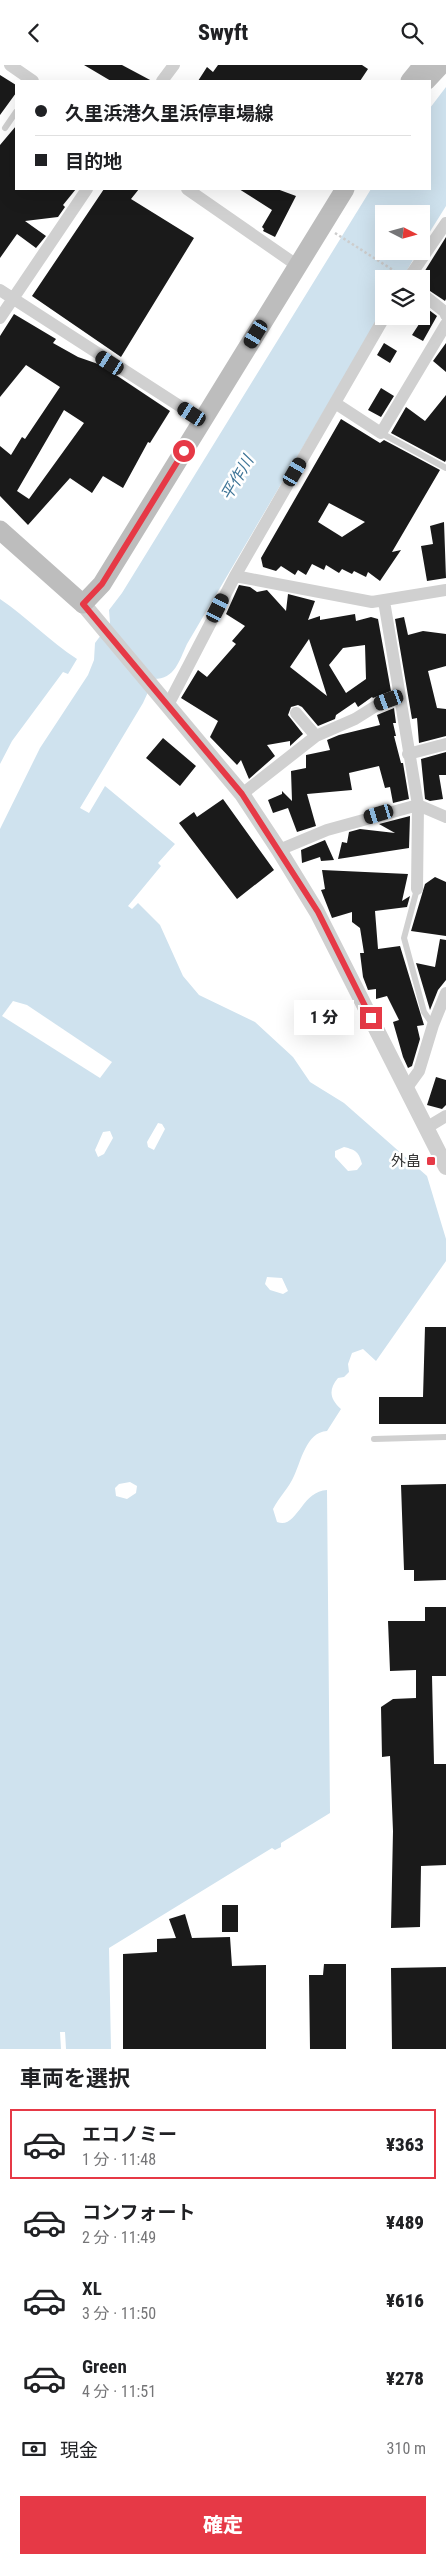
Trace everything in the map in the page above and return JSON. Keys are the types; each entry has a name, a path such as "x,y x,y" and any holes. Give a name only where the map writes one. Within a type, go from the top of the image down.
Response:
{"main road":[{"path":"411,80 423,65"},
{"path":"427,80 441,65"},
{"path":"83,604 102,584 293,262 329,190"},
{"path":"83,604 94,575 192,414 293,262 344,190"},
{"path":"0,530 83,604"}],"street":[{"path":"10,65 32,80"},
{"path":"163,80 174,65"},
{"path":"0,319 86,190"},
{"path":"188,190 293,262"},
{"path":"409,270 446,223"},
{"path":"0,290 192,414"},
{"path":"430,300 445,312 446,315"},
{"path":"335,403 382,433 446,324"},
{"path":"168,705 235,576 380,325"},
{"path":"235,576 372,603 446,590"},
{"path":"384,601 418,805 417,889"},
{"path":"83,604 242,794 280,850 318,912 446,1167"},
{"path":"242,794 316,736 356,719 379,704 399,697"},
{"path":"296,713 316,736"},
{"path":"408,754 446,744"},
{"path":"280,850 327,830 418,805 446,817"},
{"path":"406,1089 419,1071 432,1025 446,993"},
{"path":"426,1127 446,1116"}],"lane":[{"path":"4,128 15,114"},
{"path":"382,433 446,468"},
{"path":"417,889 404,938 424,1012 432,1025"},
{"path":"374,1439 446,1437"}],"path":[{"path":"334,233 394,270"}],"water":[{"name":"平作川","path":"446,87 446,206 430,232 430,205 375,205 375,260 413,260 407,270 375,270 375,324 187,644 179,663 167,676 154,679 143,703 80,808 89,813 105,786 175,844 158,863 161,866 128,906 132,909 138,903 160,925 183,976 199,995 255,1022 293,1057 310,1082 344,1103 427,1176 446,1239 446,1261 376,1361 363,1349 352,1353 348,1364 349,1372 344,1377 338,1378 332,1390 334,1402 341,1409 327,1431 314,1436 309,1442 292,1480 273,1509 277,1522 284,1523 290,1521 311,1497 318,1492 327,1490 330,1813 281,1843 281,1847 275,1850 272,1848 109,1948 111,2049 66,2049 65,2032 60,2032 61,2049 0,2049 0,829 40,748 88,675 94,660 95,643 110,623 109,610 122,593 370,190 431,190 431,107","holes":["158,1123 162,1124 165,1129 154,1150 148,1147 147,1142","110,1131 113,1138 104,1154 98,1157 95,1150 103,1132","344,1147 354,1151 360,1157 362,1164 357,1170 348,1171 335,1157 335,1151","267,1277 282,1278 288,1291 283,1294 270,1290 265,1284","130,1482 137,1486 136,1493 127,1499 116,1496 115,1488 119,1484"]},
{"path":"0,599 77,659 68,674 63,672 12,741 0,764"}],"pier":[{"path":"13,1001 27,1005 112,1062 100,1078 2,1016"}],"building":[{"path":"84,65 122,65 150,80 109,80"},
{"path":"218,65 362,65 368,69 361,80 199,80 207,67 213,72"},
{"path":"0,75 15,84 15,94 0,115"},
{"path":"15,127 15,190 75,190 63,205 65,207 58,217 25,221 46,236 36,248 17,234 0,258 0,145"},
{"path":"103,190 138,190 131,199 194,238 121,357 32,296"},
{"path":"241,190 280,190 296,196 275,237 263,231 262,227 272,210"},
{"path":"446,237 445,301 430,291 430,270 425,270"},
{"path":"430,311 437,316 423,341 412,335 418,325 430,325"},
{"path":"14,314 56,339 53,343 78,357 101,365 170,411 150,443 148,442 123,488 103,476 92,493 70,478 28,525 0,496 0,446 11,455 22,437 25,439 60,387 26,365 0,397 0,336","holes":["64,410 84,423 29,499 17,491"]},
{"path":"384,343 397,351 390,363 377,355"},
{"path":"446,343 446,372 433,361"},
{"path":"381,388 394,396 381,417 368,410"},
{"path":"446,395 445,462 391,433 406,407 425,421"},
{"path":"341,419 380,443 384,440 440,470 392,552 401,550 380,581 368,572 366,577 354,571 352,574 342,569 339,573 326,565 324,570 312,564 306,575 298,570 295,575 281,566 276,571 263,567 261,558","holes":["329,503 365,522 342,537 318,522"]},
{"path":"444,522 446,578 427,581 421,546 433,544 430,526"},
{"path":"239,585 250,587 257,592 267,590 286,611 288,594 315,601 308,620 320,616 320,620 355,614 356,621 371,617 378,619 391,691 372,697 358,707 355,702 336,715 335,719 318,726 302,707 298,705 291,707 288,715 303,734 290,746 290,741 267,745 275,756 249,779 241,760 237,765 210,737 218,721 181,698 198,670 207,677 236,644 232,641 245,626 226,614","holes":["309,639 327,696 290,667","365,645 366,679 346,693 329,665 343,648"]},
{"path":"404,617 408,635 423,631 446,634 446,666 428,671 437,708 446,709 446,736 419,743 417,718 412,719 395,619"},
{"path":"394,708 396,723 393,723 396,736 394,736 401,763 403,763 409,799 393,803 390,787 385,788 379,766 349,773 352,790 307,794 316,826 297,832 288,808 273,813 268,800 282,794 282,791 292,801 291,771 306,768 306,755 330,750 327,740 339,735 380,725 377,715"},
{"path":"163,738 196,766 180,786 146,758"},
{"path":"446,752 446,775 439,775 443,799 430,801 425,799 421,759"},
{"path":"223,799 274,870 237,899 179,823 194,812 197,817"},
{"path":"410,816 409,848 338,859 342,842 347,843 349,832 360,829 395,833 379,824"},
{"path":"325,840 334,860 321,861 320,857 302,863 301,850"},
{"path":"322,870 408,874 402,901 410,896 407,907 375,911 378,949 400,946 424,1025 417,1026 420,1039 412,1066 408,1068 393,1022 399,1020 387,996 376,999 376,989 368,990 363,977 360,953 364,953 360,928 352,922 352,912 332,918 321,890 325,889"},
{"path":"435,877 446,882 446,936 411,931 425,884"},
{"path":"440,939 446,940 446,980 438,990 430,1010 416,963 435,967"},
{"path":"436,1077 446,1080 446,1105 442,1109 427,1105"},
{"path":"425,1327 446,1327 446,1424 379,1424 379,1397 423,1397"},
{"path":"446,1484 446,1580 414,1581 414,1570 404,1570 401,1485"},
{"path":"425,1607 446,1607 446,1676 432,1676 434,1764 446,1764 446,1865 421,1866 420,1927 391,1928 393,1831 390,1756 382,1757 381,1707 393,1699 416,1698 416,1670 390,1671 388,1621 425,1621"},
{"path":"222,1905 238,1905 238,1932 222,1932"},
{"path":"185,1914 192,1938 230,1937 232,1966 266,1965 266,2049 123,2049 123,1954 157,1952 157,1939 176,1938 169,1919"},
{"path":"324,1964 346,1964 346,2049 310,2049 309,1975 323,1975"},
{"path":"446,1967 446,2049 392,2049 391,1968"}],"place":[{"name":"外畠","path":"431,1161"}],"route":[{"path":"184,451 102,584 83,604 242,794 280,850 318,912 371,1018"}]}
